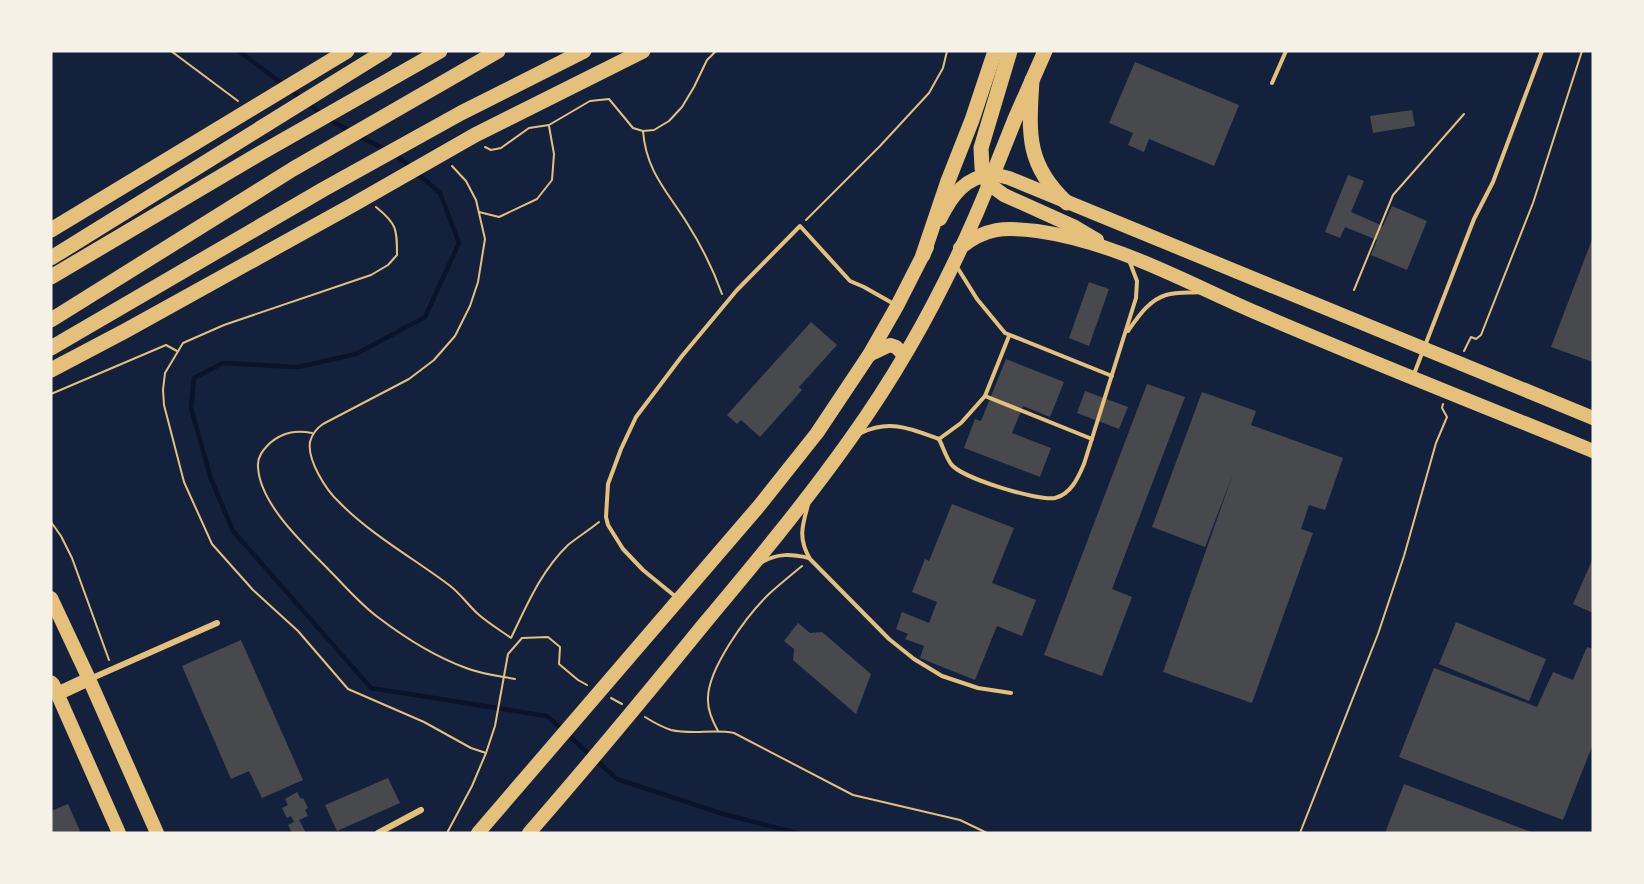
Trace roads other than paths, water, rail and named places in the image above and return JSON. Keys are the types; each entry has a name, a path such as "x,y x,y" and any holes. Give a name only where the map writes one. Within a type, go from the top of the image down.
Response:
{"highway":[{"path":"51,230 347,51"},
{"path":"51,277 259,154 440,51"},
{"path":"51,320 293,169 498,51"},
{"path":"51,348 324,189 461,113 584,51"},
{"path":"51,370 349,207 643,51"},
{"path":"923,255 995,51"},
{"path":"988,178 981,163 981,148 1010,51"},
{"path":"988,178 1045,51"},
{"path":"51,258 379,54"},
{"path":"1032,80 1030,133 1034,152 1038,165 1048,181 1067,203"}],"main road":[{"path":"478,833 759,506 817,433 869,355 897,306 946,207 957,191 967,182 1004,176 1593,418"},
{"path":"988,178 1004,195 1085,232 1111,249"},
{"path":"529,833 748,571 851,437 904,355 958,254 988,178"},
{"path":"958,254 974,238 993,230 1014,229 1087,241 1210,291 1255,313 1593,451"},
{"path":"869,355 890,345 896,347 904,355"},
{"path":"51,598 157,833"},
{"path":"89,679 52,688 119,833"}],"street":[{"path":"89,679 217,623"},
{"path":"378,833 421,810"}],"lane":[{"path":"1272,83 1286,51"},
{"path":"1412,377 1474,219 1493,182 1542,51"},
{"path":"679,599 643,570 622,549 606,517 608,484 636,417 682,356 737,290 800,226 850,281 897,306"},
{"path":"958,254 960,273 999,328 1009,336 1112,376"},
{"path":"851,437 870,428 889,425 905,428 939,439 952,466 971,477 1024,495 1042,498 1056,498 1069,490 1076,482 1084,464 1126,333 1137,290 1128,256"},
{"path":"1126,333 1141,313 1162,296 1210,291"},
{"path":"939,439 961,423 985,396 1009,336"},
{"path":"985,396 1092,439"},
{"path":"814,488 802,532 803,547 810,559 889,639 914,659 942,676 978,688 1011,693"},
{"path":"748,571 776,555 786,554 810,559"}],"waterway":[{"path":"239,51 331,121 352,132"},
{"path":"359,136 386,150"},
{"path":"394,154 411,167"},
{"path":"417,173 440,193 459,243 425,317 356,354 298,367 223,363 194,378 191,408 211,479 233,531 371,688 547,716 617,779 723,814 797,833"}]}
